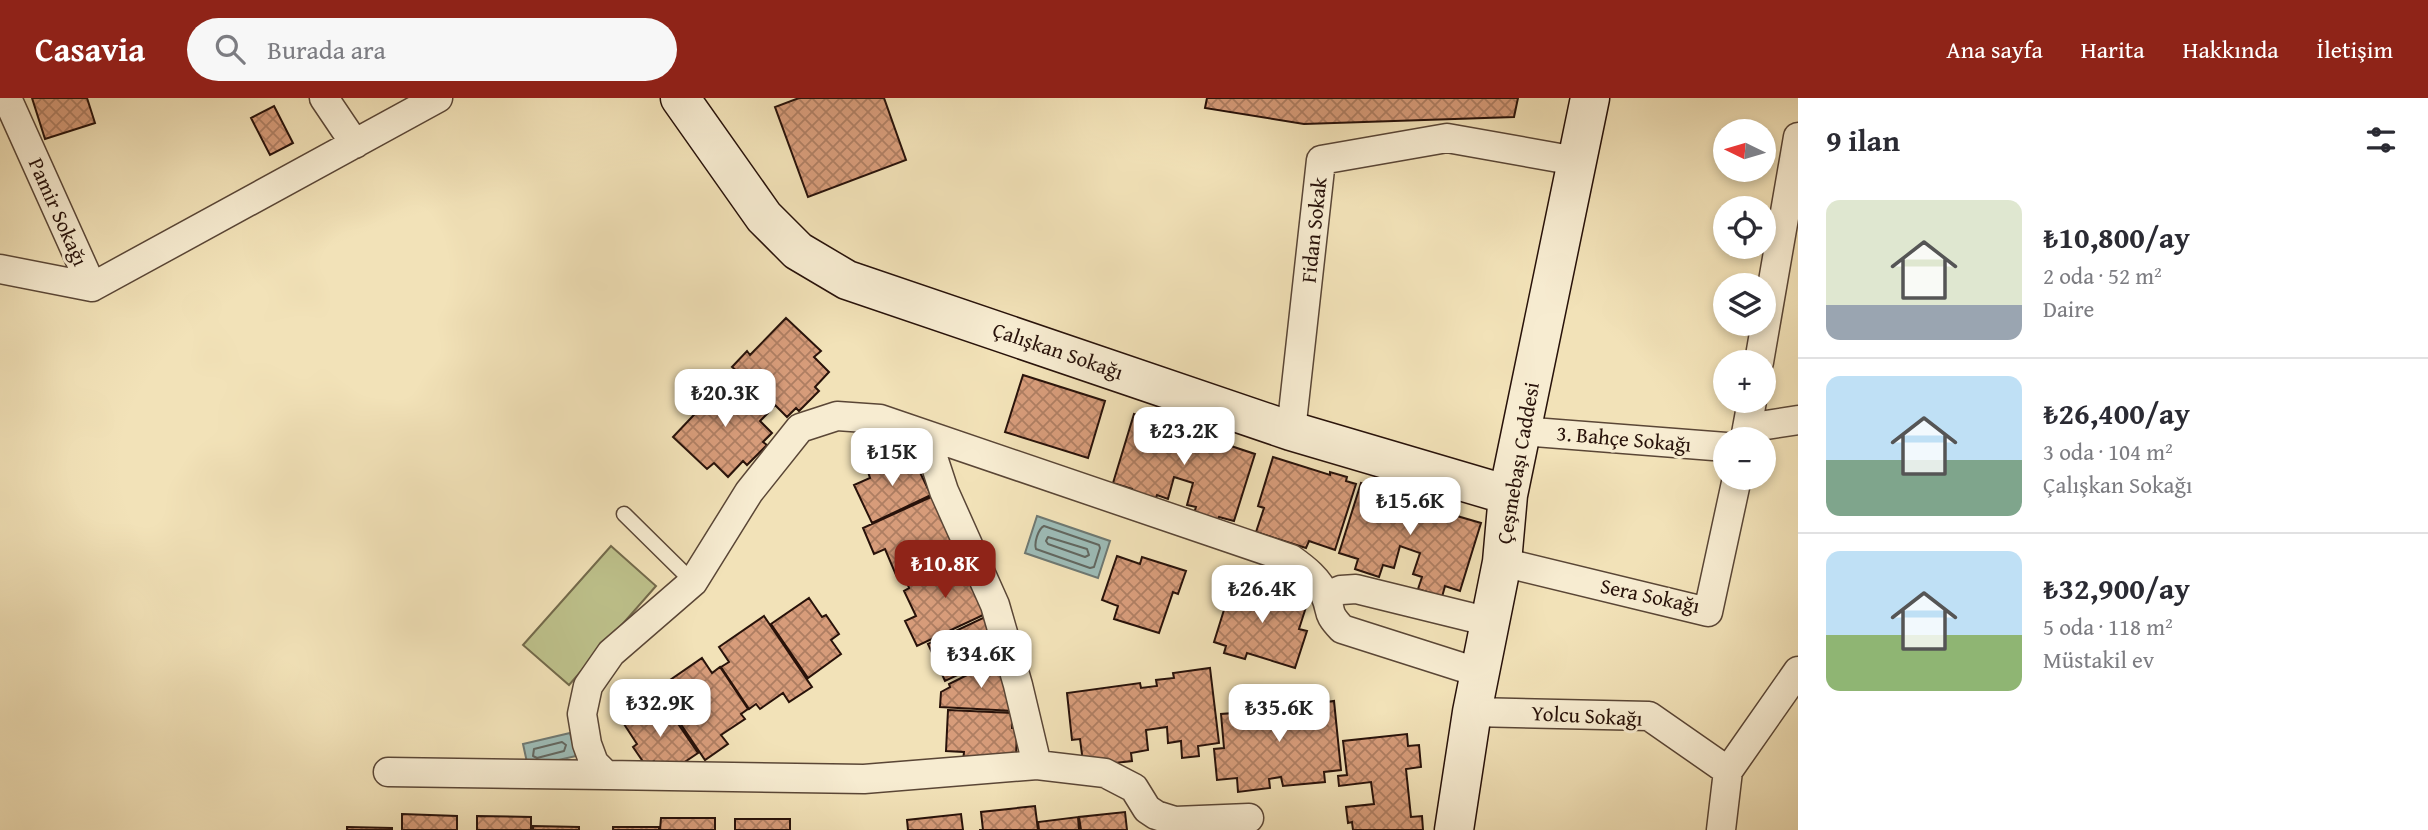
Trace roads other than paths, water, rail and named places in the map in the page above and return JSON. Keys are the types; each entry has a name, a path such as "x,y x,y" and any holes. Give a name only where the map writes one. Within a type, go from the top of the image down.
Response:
{"main road":[{"name":"Çeşmebaşı Caddesi","path":"1454,830 1472,712 1502,562 1508,495 1590,98"},
{"name":"Çalışkan Sokağı","path":"686,100 764,217 798,251 847,280 1291,431 1508,495"}],"street":[{"name":"Pamir Sokağı","path":"6,98 92,287"},
{"path":"324,98 355,144"},
{"path":"0,269 92,287 438,98"},
{"path":"1761,350 1798,137"},
{"name":"Fidan Sokak","path":"1291,431 1321,160 1447,138 1576,161"},
{"path":"606,775 594,762 587,744 582,714 588,686 611,653 693,582 748,492 800,428 837,416 880,419 1291,559 1310,572 1326,596 1329,615 1342,629 1480,673"},
{"path":"1774,427 1798,420"},
{"name":"3. Bahçe Sokağı","path":"1521,431 1713,446"},
{"path":"926,436 944,491 995,606 1037,765"},
{"name":"Sera Sokağı","path":"1502,562 1708,612 1734,490"},
{"path":"1326,596 1341,590 1356,589 1490,622"},
{"path":"1721,830 1728,771 1798,671"},
{"name":"Yolcu Sokağı","path":"1472,712 1649,716 1728,771"},
{"path":"388,772 864,779 1037,765 1105,773 1134,788 1147,809 1175,821 1249,818"}],"lane":[{"path":"624,514 693,582"}],"water":[{"path":"1037,516 1110,541 1098,578 1025,553"},
{"path":"570,733 576,756 528,767 523,744"}]}
